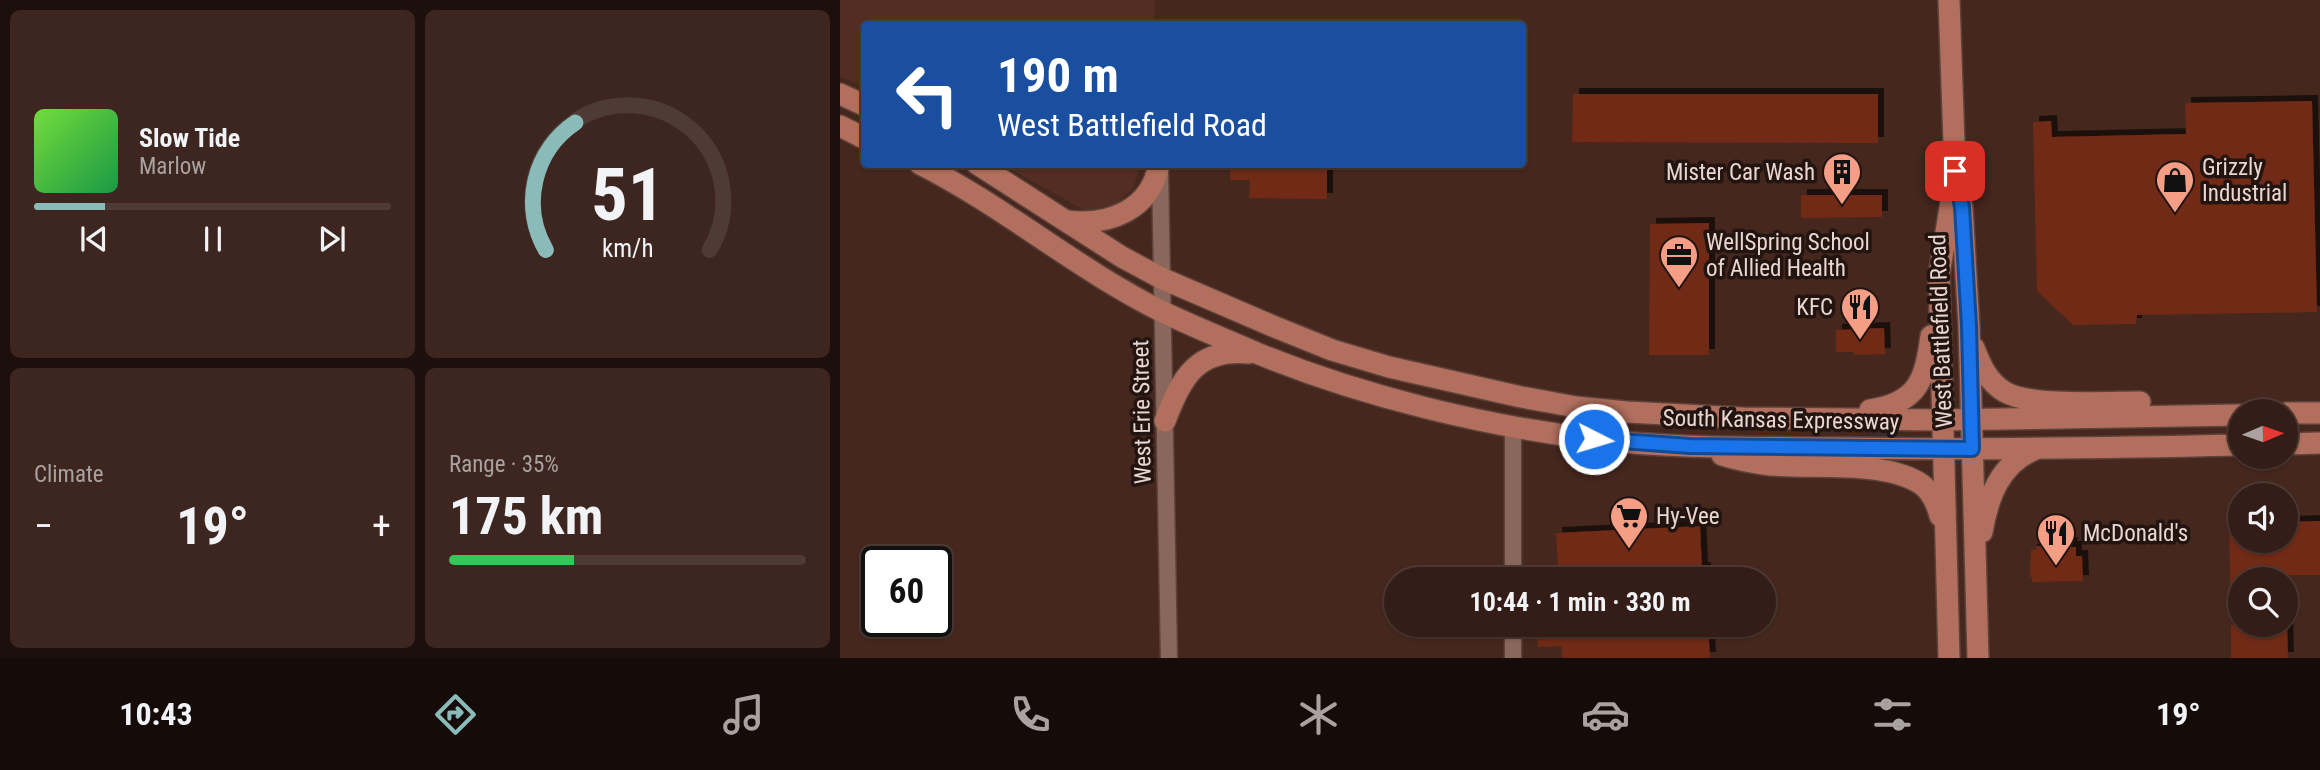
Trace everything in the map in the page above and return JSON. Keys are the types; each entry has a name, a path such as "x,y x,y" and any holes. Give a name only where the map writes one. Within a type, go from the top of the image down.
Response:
{"main road":[{"name":"West Battlefield Road","path":"1949,0 1955,171 1962,207 1969,326 1978,658"},
{"path":"840,94 861,103"},
{"path":"840,126 861,136"},
{"name":"South Kansas Expressway","path":"927,168 1162,312 1261,355 1337,382 1405,402 1513,426 1594,439 1690,446 1942,450 2228,445"},
{"name":"South Kansas Expressway","path":"983,168 1063,221 1161,278 1332,350 1457,384 1577,407 1662,415 1942,419 2228,415"},
{"path":"1063,221 1095,223 1112,218 1130,208 1152,187 1159,168"},
{"name":"West Battlefield Road","path":"1949,658 1939,275 1955,171"},
{"path":"1742,418 1869,410 1893,406 1909,397 1920,383 1924,372 1939,275"},
{"path":"1969,326 1984,372 1996,386 2013,396 2037,401 2170,404 2228,414"},
{"path":"1165,421 1178,388 1196,365 1221,354 1261,355"},
{"path":"2298,413 2320,412"},
{"path":"2298,444 2320,443"},
{"path":"1690,446 1760,463 1860,468 1905,477 1923,485 1931,493 1944,532"},
{"path":"1976,608 1981,540 1992,495 2008,467 2036,449"}],"street":[{"name":"West Erie Street","path":"1160,168 1169,658"},
{"path":"1513,426 1513,567"},
{"path":"1513,637 1513,658"}],"shaded area":[{"path":"840,0 1155,0 1154,21 861,21 861,85 840,77"},
{"path":"1008,168 1138,168 1134,187 1113,207 1086,211"}],"building":[{"path":"1573,94 1878,94 1878,143 1572,142"},
{"name":"Grizzly Industrial","path":"2312,101 2317,312 2137,315 2136,324 2073,325 2037,291 2033,122 2051,121 2052,137 2186,134 2185,103"},
{"path":"1230,168 1327,168 1327,199 1249,198 1250,180 1230,180"},
{"name":"Mister Car Wash","path":"1801,195 1882,195 1882,217 1801,218"},
{"name":"WellSpring School of Allied Health","path":"1709,223 1709,355 1649,355 1650,224"},
{"path":"1884,328 1885,354 1854,355 1854,352 1836,352 1836,330"},
{"path":"2320,521 2320,575 2298,575 2298,567 2230,567 2230,553 2298,553 2298,522"},
{"name":"Hy-Vee","path":"1700,526 1702,567 1558,567 1556,533"},
{"path":"2042,543 2072,543 2071,547 2076,547 2076,556 2082,556 2083,581 2032,582 2031,550 2036,550 2036,546 2042,546"},
{"path":"1538,637 1709,637 1710,658 1562,658 1561,646 1538,647"},
{"path":"2231,637 2287,637 2288,658 2231,658"}],"place":[{"name":"Mister Car Wash","path":"1842,206"},
{"name":"Grizzly Industrial","path":"2175,214"},
{"name":"WellSpring School of Allied Health","path":"1679,289"},
{"name":"KFC","path":"1860,341"},
{"name":"Hy-Vee","path":"1629,550"},
{"name":"McDonald's","path":"2056,567"}],"route":[{"path":"1594,439 1690,446 1972,449 1962,207 1955,171"}]}
